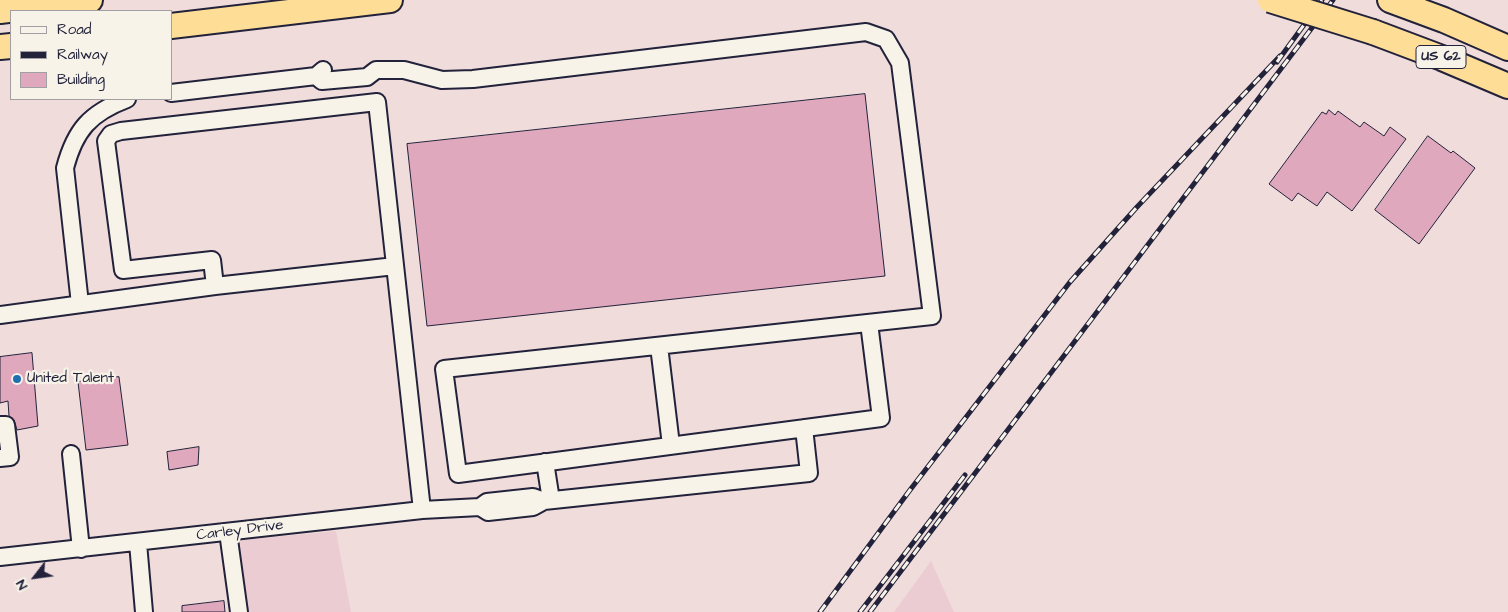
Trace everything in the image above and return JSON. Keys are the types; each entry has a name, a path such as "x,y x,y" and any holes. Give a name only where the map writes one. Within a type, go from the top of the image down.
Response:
{"highway":[{"path":"0,11 90,0"},
{"path":"172,26 390,0"},
{"name":"US 62","path":"1270,0 1373,32 1508,86"},
{"name":"US 62","path":"1392,1 1444,20 1508,48"}],"street":[{"path":"172,93 316,76 322,82 367,77 376,70 404,70 442,80 473,79 866,32 886,39 900,62 932,316 444,369 458,474 881,418 869,323"},
{"path":"80,304 65,168 70,149 82,129 102,110 125,100"},
{"path":"215,286 212,260 123,270 106,141 110,134 121,131 377,102 422,510"},
{"path":"0,314 215,286 395,266"},
{"path":"659,346 671,446"},
{"path":"0,425 6,425 5,458"},
{"name":"Carley Drive","path":"0,557 422,510 480,507 488,512 533,507 547,501 809,473 804,428"},
{"path":"71,454 81,549"},
{"path":"545,462 547,501"},
{"path":"228,532 240,612"},
{"path":"138,543 144,612"}],"shaded area":[{"path":"336,531 351,612 231,612 223,542"},
{"path":"931,561 954,612 894,612"}],"building":[{"path":"865,94 885,276 427,326 407,144"},
{"path":"1329,110 1335,115 1338,111 1360,127 1364,122 1384,136 1390,127 1406,139 1352,211 1327,192 1317,206 1298,193 1292,201 1269,184 1322,112 1326,114"},
{"path":"1428,136 1451,153 1453,151 1475,168 1419,244 1375,210"},
{"name":"United Talent","path":"32,353 38,426 17,430 14,420 9,416 8,401 0,403 0,357"},
{"path":"119,377 128,445 86,450 78,382"},
{"path":"199,447 198,465 169,470 167,452"},
{"path":"224,601 225,612 182,612 182,606"}],"railway":[{"path":"1277,62 1322,0"},
{"path":"870,612 1333,0"},
{"path":"820,612 910,490 1070,282 1137,207 1280,56"},
{"path":"860,612 965,475"}],"place":[{"name":"United Talent","path":"17,379"}]}
